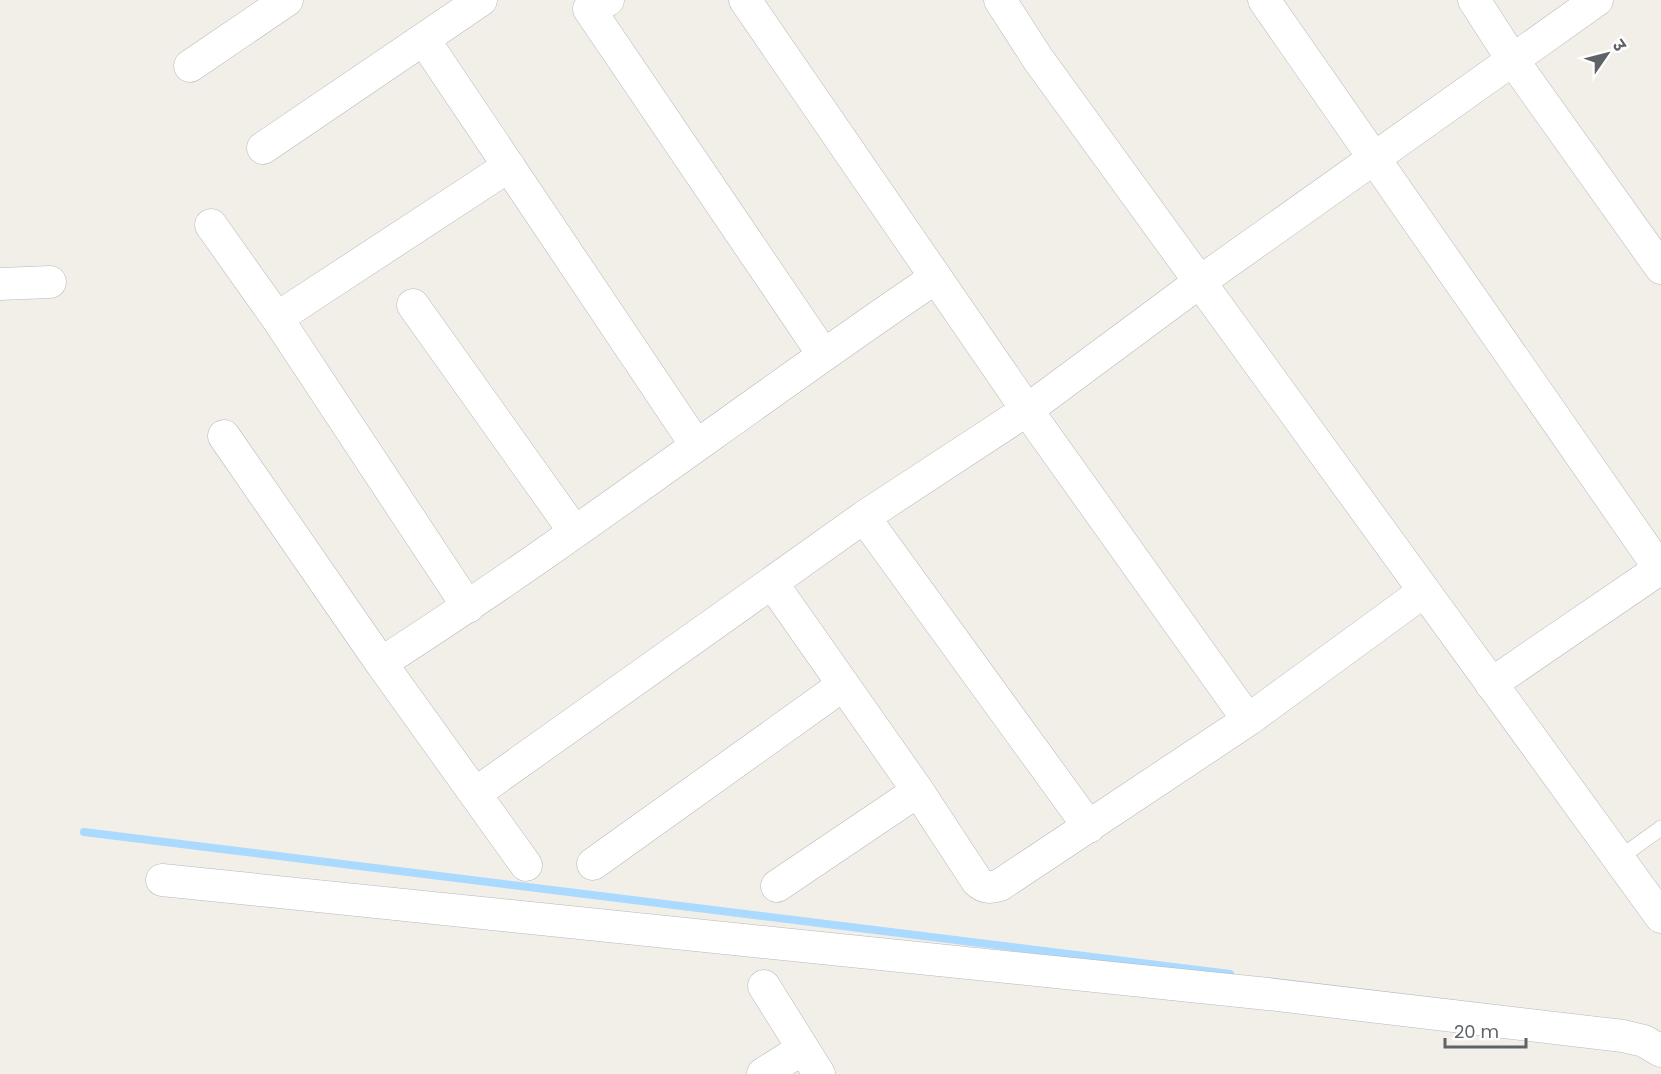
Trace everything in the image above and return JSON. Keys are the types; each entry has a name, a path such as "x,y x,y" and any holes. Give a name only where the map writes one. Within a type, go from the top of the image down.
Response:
{"street":[{"path":"190,66 287,0"},
{"path":"263,148 480,0"},
{"path":"745,0 1027,410 1248,720"},
{"path":"1000,0 1038,59 1661,917"},
{"path":"1474,0 1512,59 1661,268"},
{"path":"476,793 864,517 1027,410 1201,281 1597,0"},
{"path":"593,3 823,354"},
{"path":"1278,5 1375,156 1660,569 1491,684"},
{"path":"423,40 696,445"},
{"path":"277,318 509,166"},
{"path":"211,225 277,318 468,607"},
{"path":"381,663 468,607 823,354 935,278"},
{"path":"0,284 50,282"},
{"path":"413,306 574,531"},
{"path":"224,436 381,663 526,865"},
{"path":"864,517 1089,827"},
{"path":"772,583 982,886 991,888 1000,885 1089,827 1248,720 1423,592"},
{"path":"593,864 843,685"},
{"path":"777,886 918,791"},
{"path":"162,880 1268,994 1623,1036 1644,1041 1661,1051"},
{"path":"763,1074 811,1061 764,986"}],"lane":[{"path":"1618,858 1661,828"}],"waterway":[{"path":"84,832 1230,974"}]}
